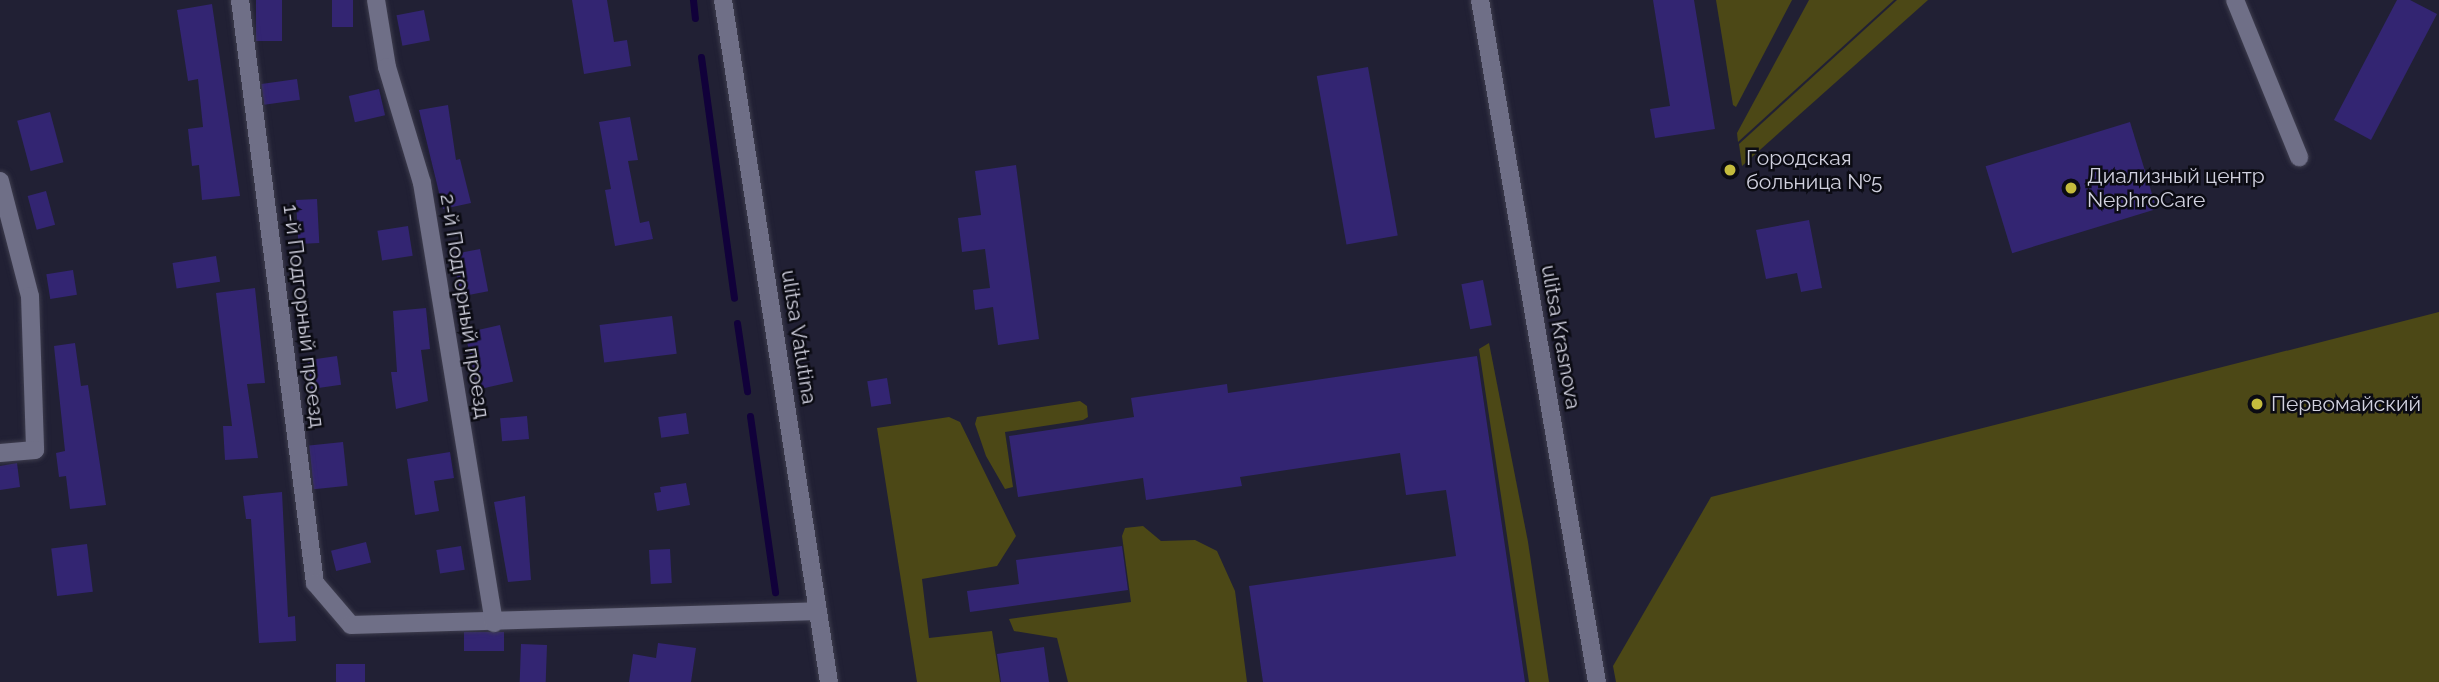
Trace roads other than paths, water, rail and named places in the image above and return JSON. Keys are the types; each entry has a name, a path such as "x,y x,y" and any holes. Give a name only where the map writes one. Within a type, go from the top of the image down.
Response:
{"street":[{"name":"1-й Подгорный проезд","path":"240,0 315,583 351,625 494,623"},
{"name":"2-й Подгорный проезд","path":"376,0 387,66 422,183 494,623"},
{"name":"ulitsa Vatutina","path":"723,0 829,682"},
{"name":"ulitsa Krasnova","path":"1480,0 1597,682"},
{"path":"2235,0 2299,157"},
{"path":"0,181 30,296 36,450 0,453"},
{"path":"494,623 818,611"}],"waterway":[{"path":"693,0 695,18"},
{"path":"701,57 734,298"},
{"path":"737,323 747,391"},
{"path":"750,416 775,592"}],"place":[{"name":"Городская больница №5","path":"1730,170"},
{"name":"Диализный центр NephroCare","path":"2071,188"},
{"name":"Первомайский","path":"2257,404"}]}
